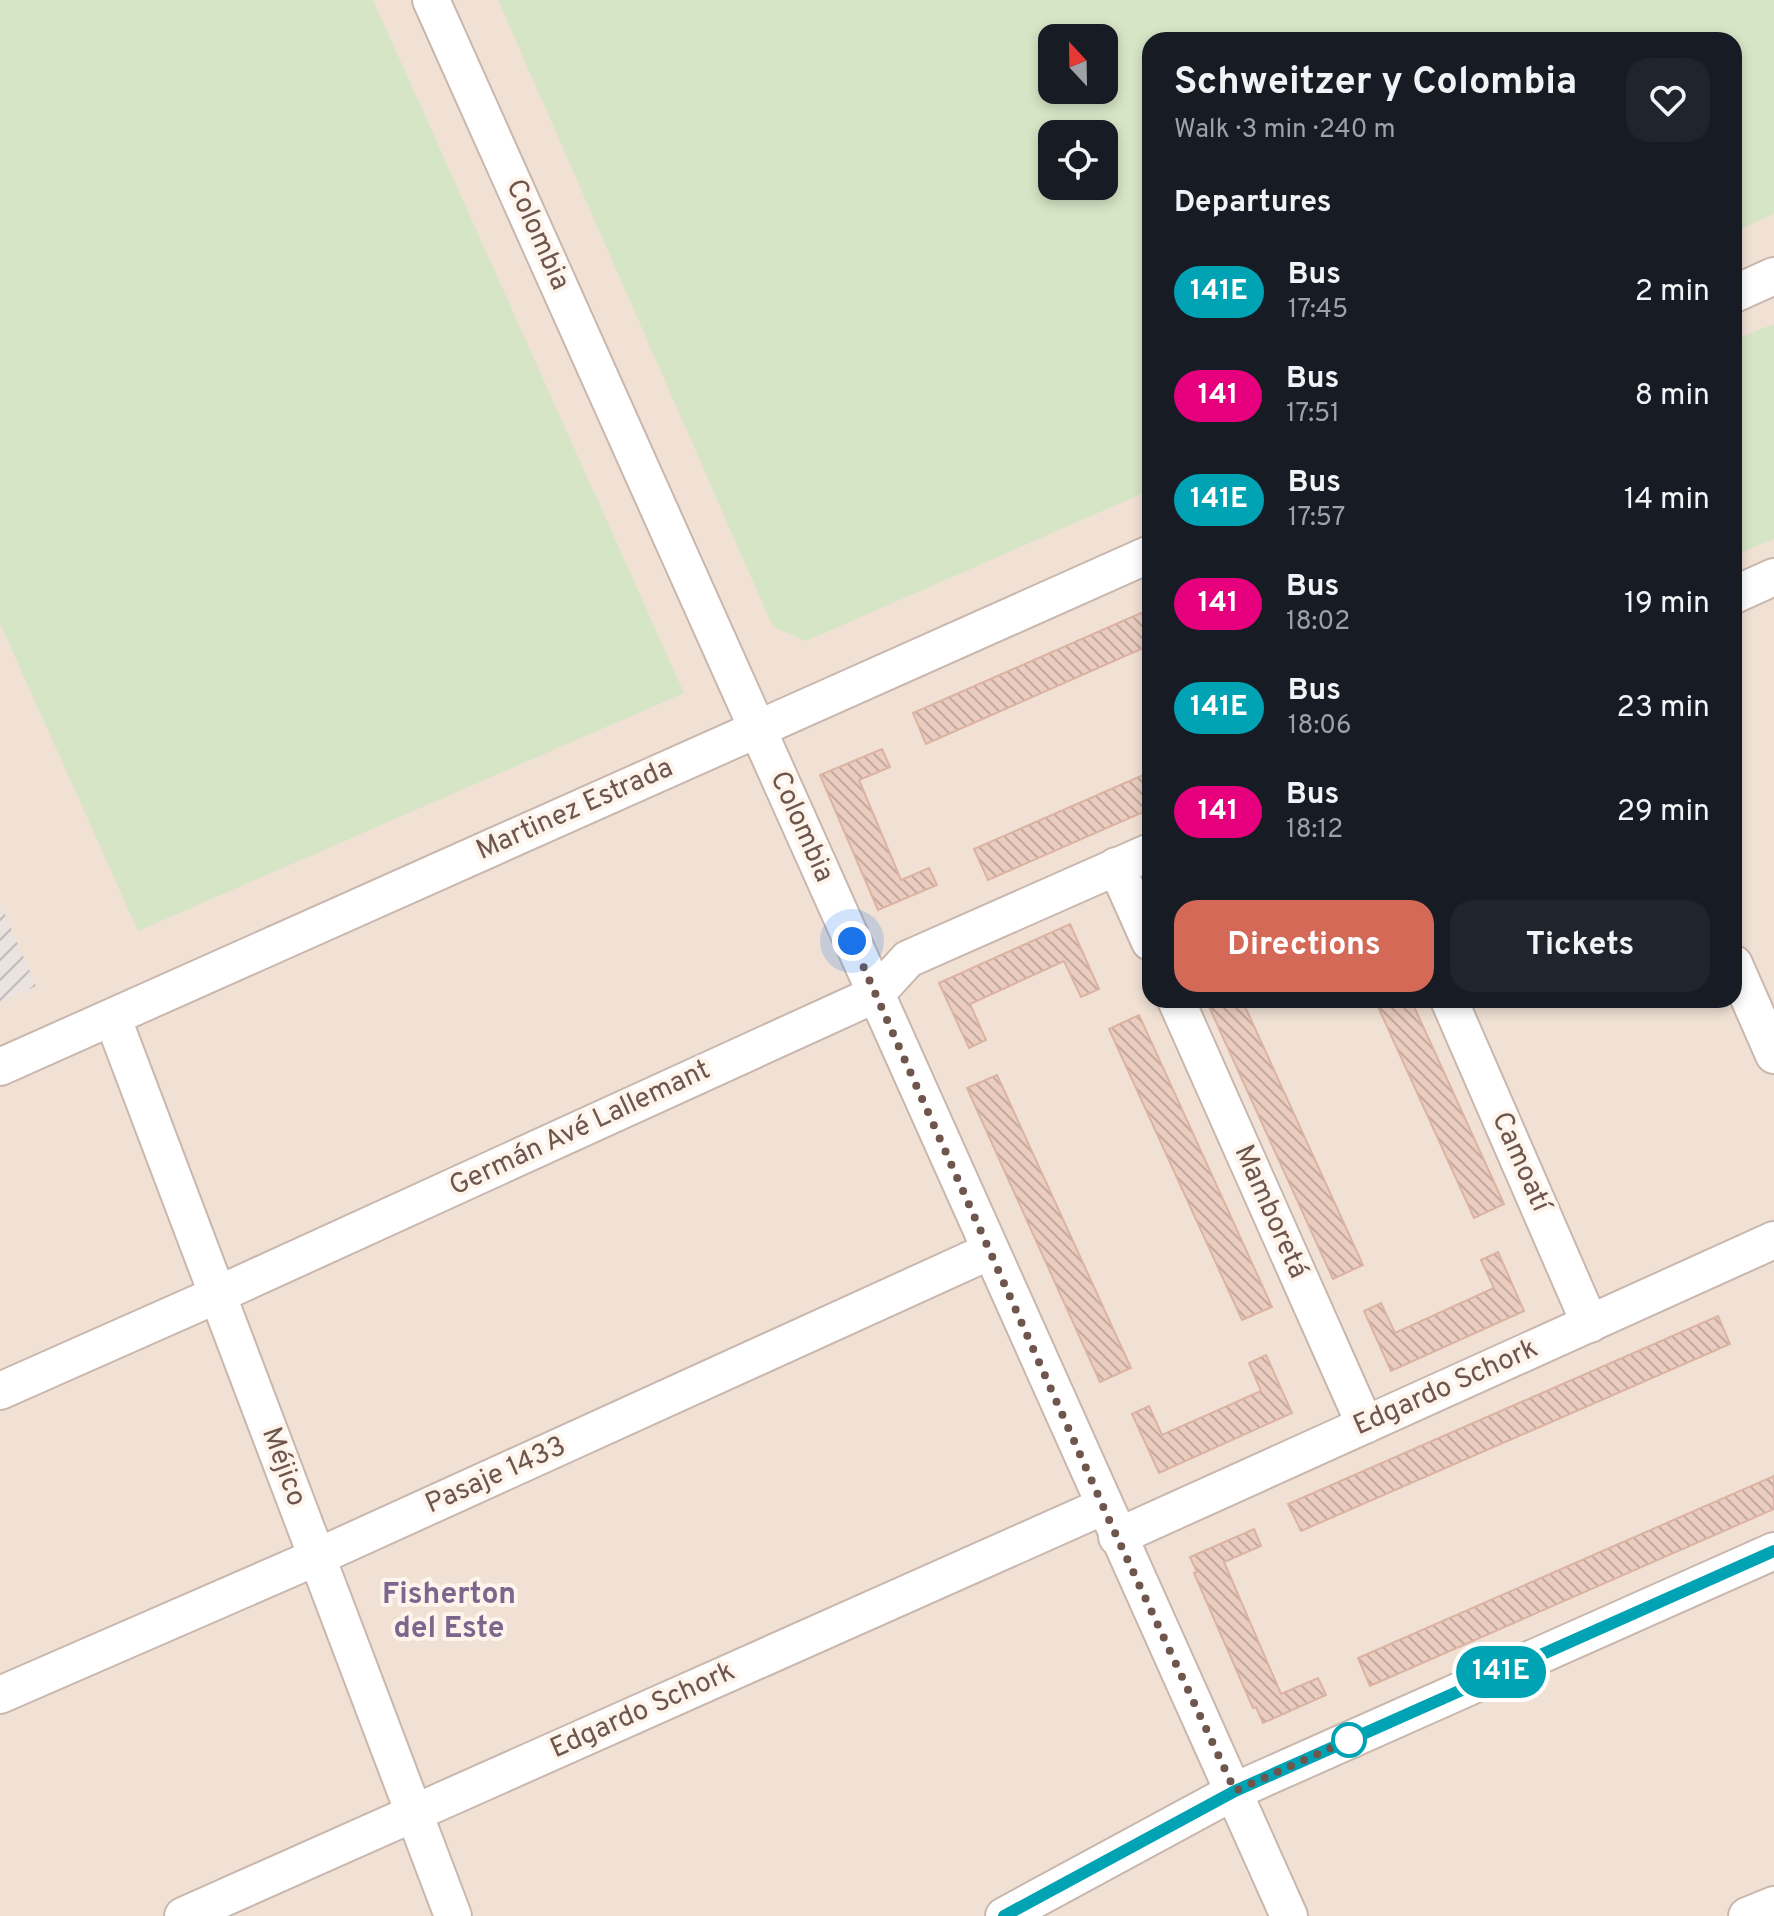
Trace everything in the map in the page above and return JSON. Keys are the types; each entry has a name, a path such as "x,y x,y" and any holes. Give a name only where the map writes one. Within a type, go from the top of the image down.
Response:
{"street":[{"name":"Colombia","path":"431,0 1289,1916"},
{"path":"1742,290 1774,276"},
{"name":"Martinez Estrada","path":"0,1067 1142,558"},
{"path":"1742,591 1774,577"},
{"name":"Germán Avé Lallemant","path":"0,1391 876,994 908,959 1142,855"},
{"path":"1116,866 1142,924"},
{"path":"1742,982 1774,1055"},
{"name":"Mamboretá","path":"1180,1008 1365,1425"},
{"name":"Camoatí","path":"1452,1008 1590,1324"},
{"name":"Méjico","path":"113,1019 453,1916"},
{"name":"Edgardo Schork","path":"183,1916 414,1813 1110,1522 1365,1425 1774,1240"},
{"name":"Pasaje 1433","path":"0,1695 317,1557 990,1251"},
{"path":"1004,1916 1235,1791 1774,1551"},
{"path":"1747,1916 1774,1905"}],"shaded area":[{"path":"0,0 1774,0 1774,1916 0,1916"},
{"path":"0,903 36,986 0,1003"}],"green space":[{"path":"0,0 373,0 684,693 138,931 0,623"},
{"path":"498,0 1774,0 1774,214 1742,228 1742,32 1142,32 1142,494 806,641 773,627"},
{"path":"1774,324 1774,539 1742,552 1742,337"}],"building":[{"path":"1142,613 1142,649 926,744 913,713"},
{"path":"882,749 890,767 859,780 901,880 929,868 937,885 878,910 820,775"},
{"path":"1142,776 1142,813 988,880 974,849"},
{"path":"1070,924 1099,989 1081,997 1064,961 970,1004 986,1040 969,1048 939,983"},
{"path":"1210,1008 1246,1008 1363,1265 1333,1279"},
{"path":"1379,1008 1415,1008 1504,1204 1474,1218"},
{"path":"1139,1015 1272,1307 1242,1320 1109,1029"},
{"path":"997,1075 1131,1368 1100,1382 967,1088"},
{"path":"1498,1252 1524,1311 1391,1371 1364,1311 1381,1303 1395,1333 1494,1288 1481,1260"},
{"path":"1718,1316 1730,1344 1301,1531 1288,1504"},
{"path":"1266,1355 1292,1413 1159,1473 1132,1414 1149,1406 1162,1435 1261,1391 1249,1363"},
{"path":"1774,1476 1774,1509 1370,1686 1358,1658"},
{"path":"1254,1529 1261,1546 1224,1562 1281,1694 1318,1678 1326,1695 1263,1723 1256,1707 1253,1708 1194,1573 1197,1572 1190,1557"}],"bus line":[{"name":"141E","path":"1004,1916 1235,1791 1774,1551"}],"district":[{"name":"Fisherton del Este","path":"449,1612"}],"route":[{"path":"852,941 1110,1522 1235,1791 1349,1740"}]}
